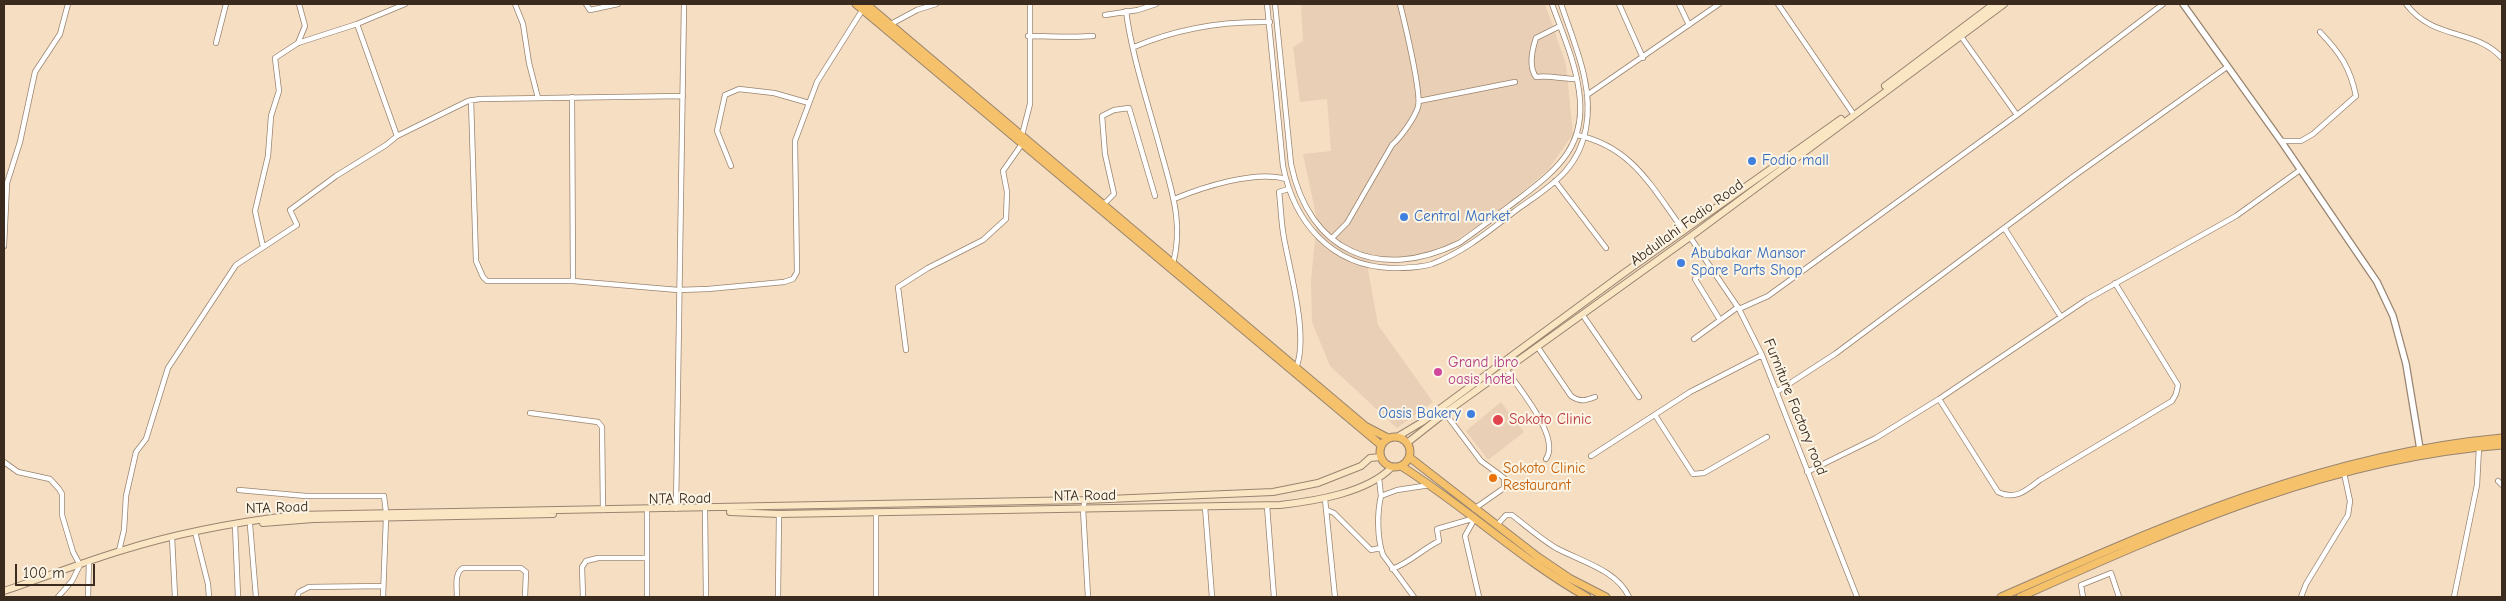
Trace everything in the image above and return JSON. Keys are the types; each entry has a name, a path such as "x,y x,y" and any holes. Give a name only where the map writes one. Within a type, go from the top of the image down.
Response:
{"main road":[{"path":"856,4 864,6 891,24 1365,426 1388,438 1397,437 1408,443 1409,457 1401,466"},
{"name":"Abdullahi Fodio Road","path":"1397,437 1422,422 1684,231 1852,112 1994,4"},
{"name":"Abdullahi Fodio Road","path":"1408,443 1445,413 1690,237 2004,4"},
{"path":"864,6 1022,144 1381,445"},
{"path":"1388,438 1381,445 1380,457 1387,465 1401,466 1431,484 1549,574 1587,597"},
{"path":"2001,597 2115,547 2224,503 2316,474 2420,449 2502,438"},
{"path":"2020,597 2167,531 2263,495 2344,472 2419,455 2502,446"},
{"name":"NTA Road","path":"237,524 250,525 295,520 386,515 1085,500 1273,492 1318,483 1361,466 1370,458 1380,457"},
{"path":"1409,457 1474,509 1569,578 1606,597"},
{"name":"NTA Road","path":"237,524 314,513 386,515 705,511 779,514 1267,506 1325,499 1339,495 1379,478 1392,466"},
{"path":"4,591 120,551 172,537 237,524"}],"street":[{"path":"4,246 7,183 20,142 35,72 60,34 68,4"},
{"path":"216,43 226,4"},
{"path":"298,43 305,26 299,4"},
{"path":"262,247 255,211 268,156 271,116 279,92 275,58 298,43 357,24 405,4"},
{"path":"515,4 523,24 529,63 538,98"},
{"path":"586,4 590,10 618,4"},
{"path":"676,509 684,4"},
{"path":"891,24 918,10 936,4"},
{"path":"1022,135 1030,104 1028,36 1030,4"},
{"path":"1105,15 1156,4"},
{"path":"1267,4 1286,179 1288,189 1298,212 1322,240 1345,259 1378,267 1412,268 1430,264 1460,252 1556,182 1573,164 1584,136 1588,109 1587,95 1582,64 1561,4"},
{"path":"1275,4 1291,164 1295,187 1305,208 1332,238 1349,251 1378,259 1410,260 1451,247 1486,224 1552,173 1565,159 1577,135 1581,108 1577,79 1552,4"},
{"path":"1332,238 1347,222 1392,145 1398,140 1418,107 1419,101 1400,4"},
{"path":"1620,4 1643,58"},
{"path":"1680,4 1690,25"},
{"path":"1587,95 1643,58 1718,4"},
{"path":"1778,4 1852,112"},
{"path":"1694,339 1739,308 1768,296 2017,115 2163,4"},
{"path":"2183,4 2281,141 2376,282 2393,316 2406,364 2420,449"},
{"path":"2406,4 2412,12 2430,26 2480,42 2502,58"},
{"path":"471,100 476,262 479,271 487,281 573,281 678,290 784,282 792,279 797,272 795,142 817,82 864,6"},
{"path":"1126,11 1135,59 1178,212 1178,236 1173,264"},
{"path":"1134,47 1158,38 1202,26 1245,21 1276,22"},
{"path":"357,24 397,136"},
{"path":"1560,26 1536,38 1532,49 1532,72 1536,77 1577,79"},
{"path":"2281,141 2301,141 2313,134 2356,96 2354,80 2339,52 2320,32"},
{"path":"1960,35 2017,115"},
{"path":"1028,36 1054,36 1066,39 1093,36"},
{"path":"1778,391 1835,354 2074,176 2227,67"},
{"path":"1419,101 1515,82"},
{"path":"731,166 718,131 725,95 739,89 774,93 809,102"},
{"path":"120,551 124,530 126,496 136,452 146,439 168,368 236,265 297,225 290,210 336,176 397,136 471,100 683,96"},
{"path":"572,97 573,281"},
{"path":"1103,205 1114,194 1105,154 1102,116 1125,107 1129,108 1155,196"},
{"path":"1577,135 1584,136 1617,150 1640,170 1684,231"},
{"path":"906,350 898,287 983,240 1006,219 1007,192 1003,171 1022,144"},
{"path":"1807,472 1876,438 1939,399 2115,283 2236,216 2300,170"},
{"path":"1174,200 1194,191 1229,182 1273,176 1286,179"},
{"path":"1556,182 1606,248"},
{"path":"1288,189 1279,192 1284,239 1301,338 1301,355 1296,368"},
{"path":"1486,224 1490,230"},
{"path":"2004,229 2061,317"},
{"name":"Furniture Factory road","path":"1690,237 1739,308 1762,355 1778,391 1807,472 1857,597"},
{"path":"1710,266 1695,279 1720,320"},
{"path":"1939,399 1998,492 2012,496 2022,494 2040,480 2172,401 2178,385 2115,283"},
{"path":"1582,314 1639,397"},
{"path":"1537,346 1571,396 1577,400 1585,401 1595,397"},
{"path":"1590,456 1723,373 1762,355"},
{"path":"1506,369 1548,434 1549,454 1546,459"},
{"path":"530,413 598,422 602,427 603,510"},
{"path":"1445,413 1481,461 1504,478 1504,488 1474,509"},
{"path":"1655,415 1693,474 1704,473 1767,437"},
{"path":"2454,597 2474,504 2479,447"},
{"path":"4,462 18,472 50,480 62,494 62,515 73,552 80,565 72,581 58,597"},
{"path":"2301,597 2306,584 2348,515 2350,501 2344,472"},
{"path":"1379,478 1380,548 1392,569 1414,597"},
{"path":"1380,496 1397,490 1431,484"},
{"path":"239,490 306,496 384,496 386,515 383,597"},
{"path":"1325,499 1335,597"},
{"path":"1085,500 1083,508 1088,597"},
{"path":"1267,506 1274,597"},
{"path":"1205,507 1212,597"},
{"path":"1327,510 1334,513 1371,550 1380,548"},
{"path":"705,511 706,597"},
{"path":"647,512 648,597"},
{"path":"876,512 876,597"},
{"path":"778,597 779,514"},
{"path":"1497,525 1506,515 1512,515 1555,547 1610,575 1623,586 1629,597"},
{"path":"1392,569 1409,563 1413,558 1439,541 1437,529 1475,518"},
{"path":"1475,518 1465,536 1479,597"},
{"path":"237,524 238,597"},
{"path":"250,525 256,597"},
{"path":"196,532 208,584 208,597"},
{"path":"172,537 176,597"},
{"path":"582,597 582,567 586,561 598,558 647,558"},
{"path":"88,597 87,566 89,561"},
{"path":"456,597 457,576 459,570 463,568 524,570 525,597"},
{"path":"2083,597 2081,586 2111,573 2119,597"},
{"path":"298,597 299,592 309,588 383,586"}],"shaded area":[{"name":"Central Market","path":"1301,4 1545,4 1566,64 1573,134 1548,170 1497,213 1440,251 1367,264 1378,325 1433,402 1397,428 1330,366 1312,322 1311,280 1317,220 1303,154 1331,151 1327,99 1300,102 1293,47 1303,41"},
{"name":"Sokoto Clinic","path":"1501,402 1524,432 1488,460 1466,431"}],"place":[{"name":"Fodio mall","path":"1752,161"},
{"name":"Central Market","path":"1404,217"},
{"name":"Abubakar Mansor Spare Parts Shop","path":"1681,263"},
{"name":"Grand ibro oasis hotel","path":"1438,372"},
{"name":"Oasis Bakery","path":"1471,414"},
{"name":"Sokoto Clinic","path":"1498,420"},
{"name":"Sokoto Clinic Restaurant","path":"1493,478"}]}
